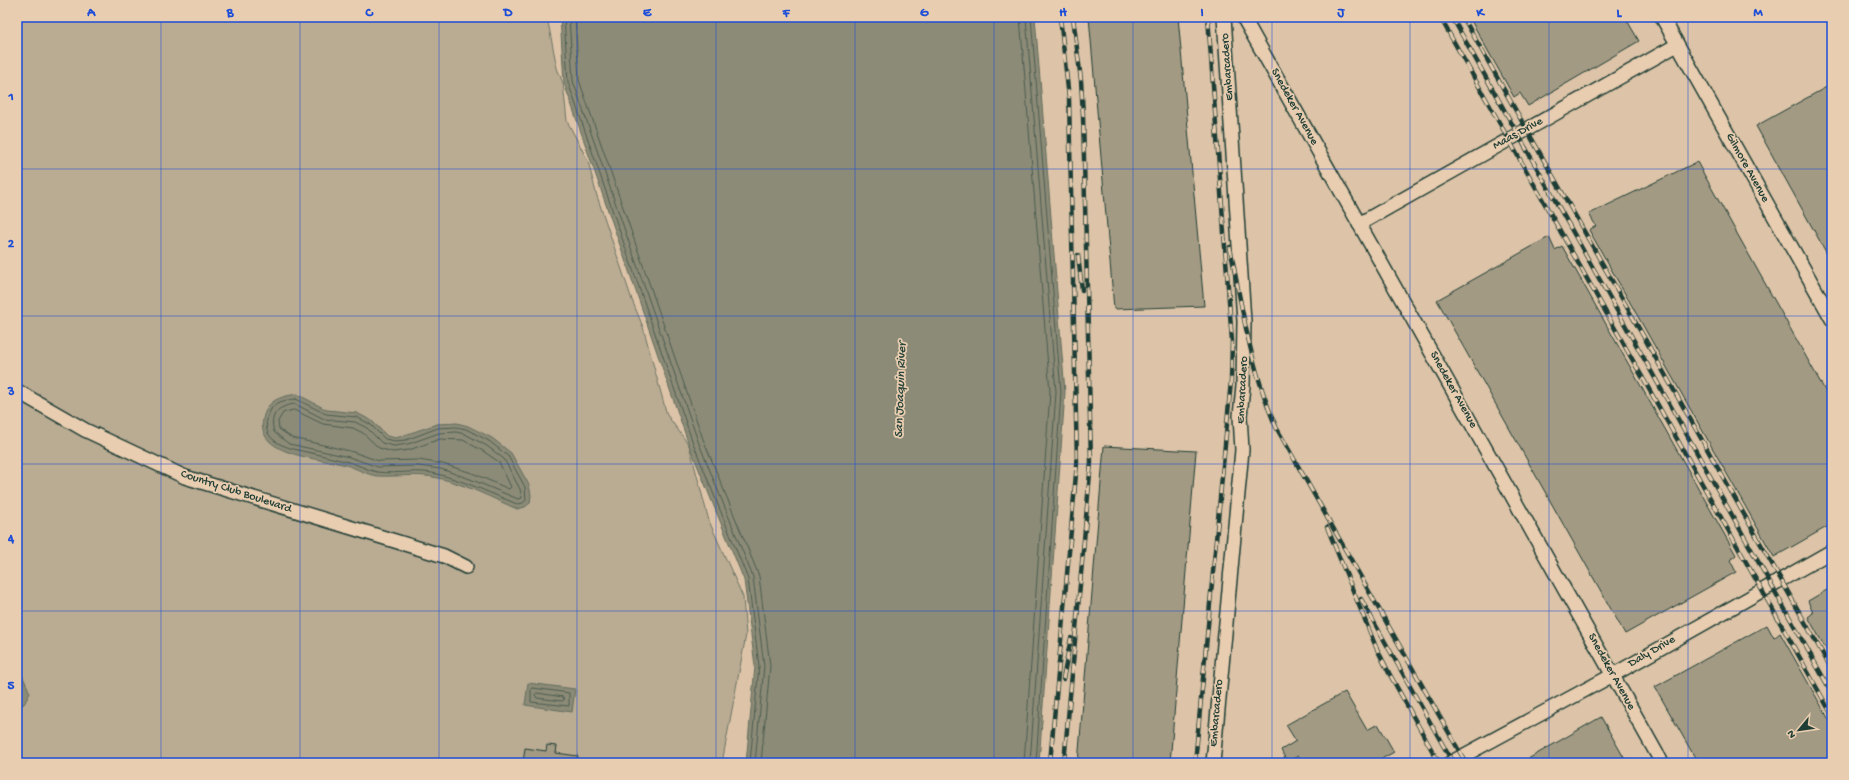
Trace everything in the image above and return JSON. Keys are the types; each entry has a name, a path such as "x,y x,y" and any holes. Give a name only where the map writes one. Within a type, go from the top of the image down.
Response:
{"street":[{"name":"Embarcadero","path":"1213,763 1242,450 1240,416 1244,357 1241,267 1224,17"},
{"name":"Snedeker Avenue","path":"1243,17 1662,763"},
{"name":"Gilmore Avenue","path":"1662,17 1832,319"},
{"name":"Maas Drive","path":"1359,224 1677,45"},
{"name":"Country Club Boulevard","path":"17,391 74,424 185,477 444,556 466,567"},
{"name":"Daly Drive","path":"1450,763 1613,675 1832,551"}],"shaded area":[{"path":"17,17 547,17 557,68 563,83 567,121 588,161 596,193 632,300 643,327 667,415 689,445 709,521 743,597 746,635 722,763 17,763"}],"water":[{"name":"San Joaquin River","path":"560,17 1035,17 1065,392 1039,763 746,763 755,666 744,580 689,445 564,83"},
{"path":"297,394 327,410 357,413 372,421 387,436 396,438 437,424 457,423 468,426 492,438 511,453 529,485 531,495 530,503 525,507 517,509 468,488 438,478 423,476 378,476 346,465 304,457 275,446 266,437 262,425 266,410 275,400"},
{"path":"17,674 23,677 30,693 24,704 17,708"},
{"path":"528,683 575,689 572,712 525,705"}],"building":[{"path":"1089,17 1178,17 1204,306 1114,309"},
{"path":"1469,17 1625,17 1639,41 1528,106 1520,93 1514,97"},
{"path":"1832,84 1832,263 1756,126"},
{"path":"1697,162 1832,403 1832,524 1774,557 1589,230 1596,226 1589,214"},
{"path":"1549,237 1555,250 1562,246 1736,555 1730,560 1736,572 1625,634 1437,300"},
{"path":"1104,446 1196,451 1170,763 1078,763"},
{"path":"1832,587 1832,660 1808,617 1813,613 1808,601"},
{"path":"1767,625 1774,638 1780,633 1832,725 1832,763 1698,763 1655,687"},
{"path":"1345,692 1367,730 1378,724 1394,752 1374,763 1302,763 1298,756 1287,762 1281,750 1296,741 1286,725"},
{"path":"1601,717 1627,763 1521,763"},
{"path":"547,745 557,746 556,753 578,756 577,763 523,763 525,748 546,751"}],"railway":[{"path":"1050,763 1077,463 1069,98 1060,17"},
{"path":"1064,763 1091,462 1083,115 1081,80 1073,17"},
{"path":"1195,763 1231,381 1232,341 1208,17"},
{"path":"1440,17 1832,715"},
{"path":"1452,17 1832,693"},
{"path":"1463,17 1832,670"},
{"path":"1230,247 1248,338 1260,383 1276,427 1466,763"},
{"path":"1078,255 1082,290"},
{"path":"1327,527 1376,647 1439,763"},
{"path":"1361,599 1453,763"},
{"path":"1063,679 1071,638"}]}
